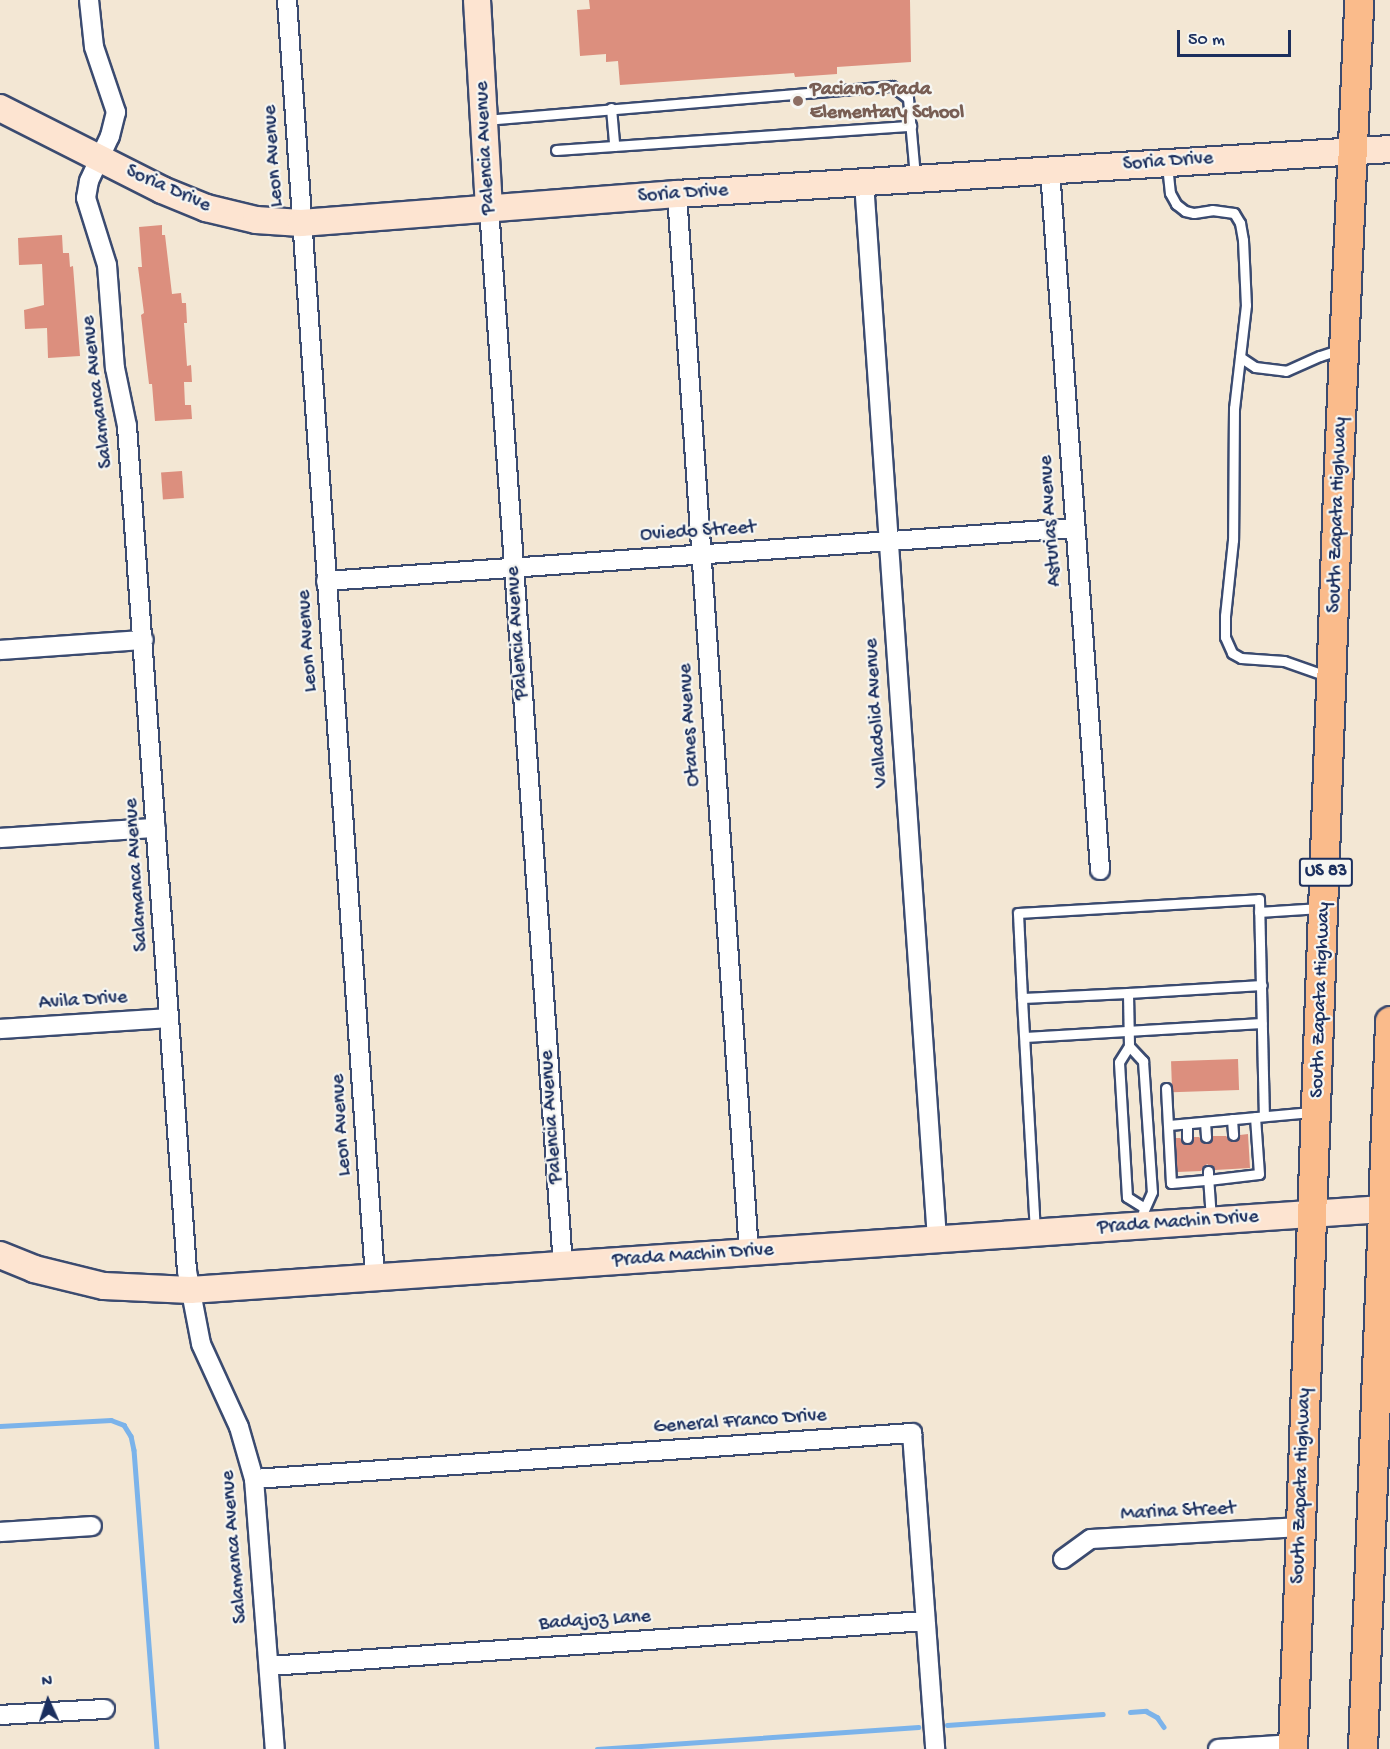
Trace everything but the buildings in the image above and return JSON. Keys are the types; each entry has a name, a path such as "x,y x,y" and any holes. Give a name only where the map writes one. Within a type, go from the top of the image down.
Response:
{"main road":[{"name":"South Zapata Highway","path":"1293,1746 1344,349 1359,0"},
{"path":"1363,1749 1387,1209 1390,1022"}],"street":[{"name":"Salamanca Avenue","path":"89,0 94,47 116,112 110,136 89,182 86,198 107,265 115,368 127,426 190,1290 201,1344 247,1449 254,1479 275,1749"},
{"name":"Leon Avenue","path":"287,0 375,1278"},
{"name":"Palencia Avenue","path":"477,0 513,568 563,1265"},
{"name":"Soria Drive","path":"0,108 162,190 206,208 256,220 301,223 677,194 1390,149"},
{"name":"Asturias Avenue","path":"1050,170 1100,870"},
{"name":"Valladolid Avenue","path":"864,182 936,1240"},
{"name":"Otanes Avenue","path":"677,194 749,1252"},
{"name":"Oviedo Street","path":"326,581 1074,528"},
{"path":"0,650 144,640"},
{"path":"0,838 156,828"},
{"name":"Avila Drive","path":"0,1029 169,1018"},
{"name":"Prada Machin Drive","path":"0,1255 34,1269 104,1286 190,1290 1035,1233 1143,1217 1211,1220 1387,1209"},
{"name":"General Franco Drive","path":"254,1479 912,1433 935,1749"},
{"path":"0,1532 92,1526"},
{"name":"Marina Street","path":"1063,1559 1091,1539 1301,1527"},
{"name":"Badajoz Lane","path":"269,1666 925,1621"},
{"path":"0,1716 105,1708"},
{"path":"1218,1749 1293,1746"}],"lane":[{"path":"484,120 892,86 909,98 915,180"},
{"path":"611,108 614,146"},
{"path":"556,150 911,126"},
{"path":"1167,162 1170,193 1176,204 1185,211 1194,213 1212,210 1234,213 1240,223 1246,272 1246,305 1234,408 1233,540 1225,616 1226,638 1232,653 1241,658 1284,661 1332,678"},
{"path":"1240,357 1256,367 1286,371 1299,368 1320,356 1344,349"},
{"path":"1035,1233 1018,913 1259,899 1262,1023 1258,1174 1235,1173 1190,1177 1171,1184 1166,1088"},
{"path":"1260,912 1325,908"},
{"path":"1022,998 1262,985"},
{"path":"1128,993 1129,1046 1119,1062 1127,1197 1143,1217"},
{"path":"1025,1037 1262,1023"},
{"path":"1129,1046 1143,1061 1152,1191 1143,1217"},
{"path":"1169,1125 1317,1111"},
{"path":"1232,1119 1233,1135"},
{"path":"1205,1122 1206,1137"},
{"path":"1187,1124 1187,1138"},
{"path":"1208,1175 1211,1220"}],"waterway":[{"path":"0,1426 111,1420 124,1425 131,1436 134,1450 157,1749"},
{"path":"1130,1712 1146,1711 1157,1717 1164,1727"},
{"path":"947,1725 1103,1714"},
{"path":"597,1749 918,1727"}],"place":[{"name":"Paciano Prada Elementary School","path":"798,101"}]}
